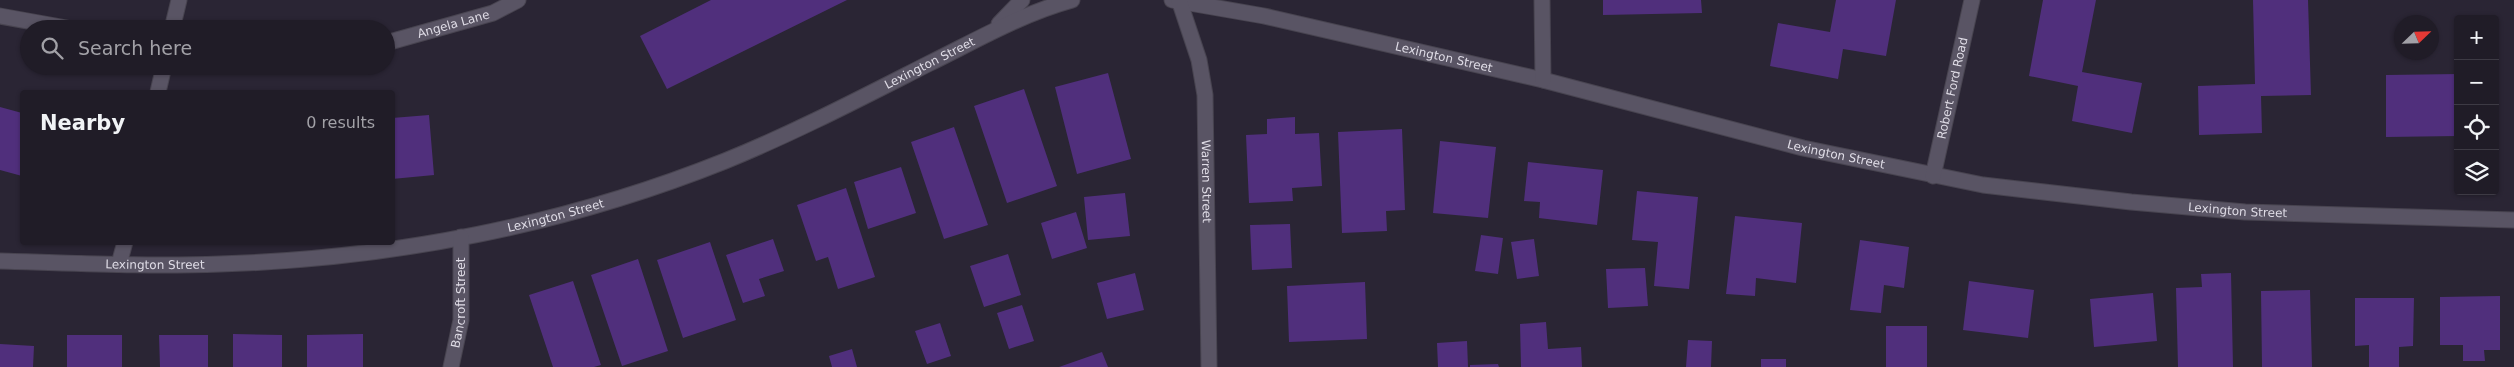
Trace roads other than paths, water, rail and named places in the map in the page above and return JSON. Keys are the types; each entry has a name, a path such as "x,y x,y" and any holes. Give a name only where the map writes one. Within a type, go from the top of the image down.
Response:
{"street":[{"path":"174,20 179,0"},
{"name":"Angela Lane","path":"395,40 493,13 518,0"},
{"path":"992,31 1022,0"},
{"name":"Lexington Street","path":"0,261 201,265 271,262 369,252 461,237 594,205 716,164 873,92 992,31 1036,12 1072,0"},
{"name":"Lexington Street","path":"1177,0 1255,14 1543,80 1803,148 1933,176 2068,195 2192,208 2372,217 2514,220"},
{"name":"Warren Street","path":"1177,0 1199,60 1205,95 1209,367"},
{"path":"1542,0 1543,80"},
{"name":"Robert Ford Road","path":"1933,176 1972,0"},
{"path":"0,16 22,20"},
{"path":"158,90 162,75"},
{"name":"Bancroft Street","path":"451,367 461,320 461,237"},
{"path":"119,264 124,245"}]}
